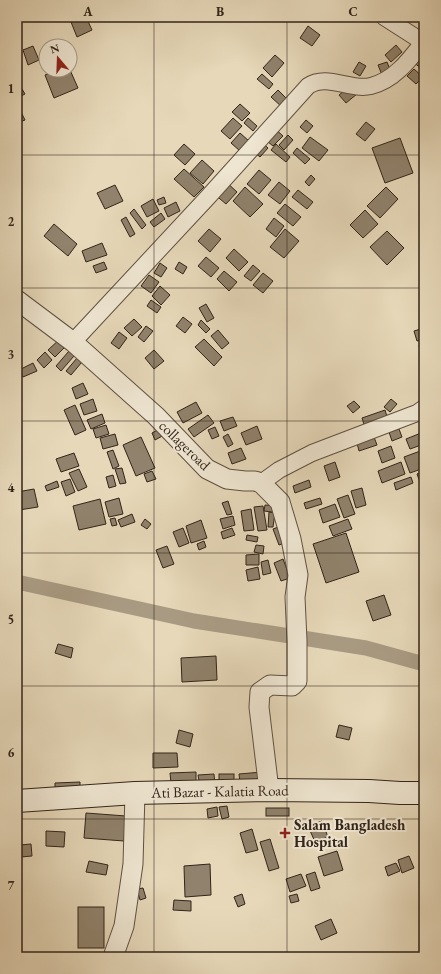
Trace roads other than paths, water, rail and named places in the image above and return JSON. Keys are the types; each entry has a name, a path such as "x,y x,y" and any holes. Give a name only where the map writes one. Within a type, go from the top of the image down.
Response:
{"main road":[{"name":"Ati Bazar - Kalatia Road","path":"17,802 135,793 269,790 424,793"}],"street":[{"path":"73,342 208,197 308,86 314,81 322,81 370,86 394,74 404,66 424,42 384,17"},
{"name":"collageroad","path":"17,300 73,342 156,416 207,469 227,479 245,481 254,480 261,483"},
{"path":"269,790 259,698 260,692 270,685 292,686 297,681 296,585 298,575 280,502 261,483 279,470 312,453 413,415 424,408"},
{"path":"113,957 124,926 133,864 135,793"}],"waterway":[{"path":"17,582 194,621 366,648 424,664"}],"place":[{"name":"Salam Bangladesh Hospital","path":"285,833"}]}
